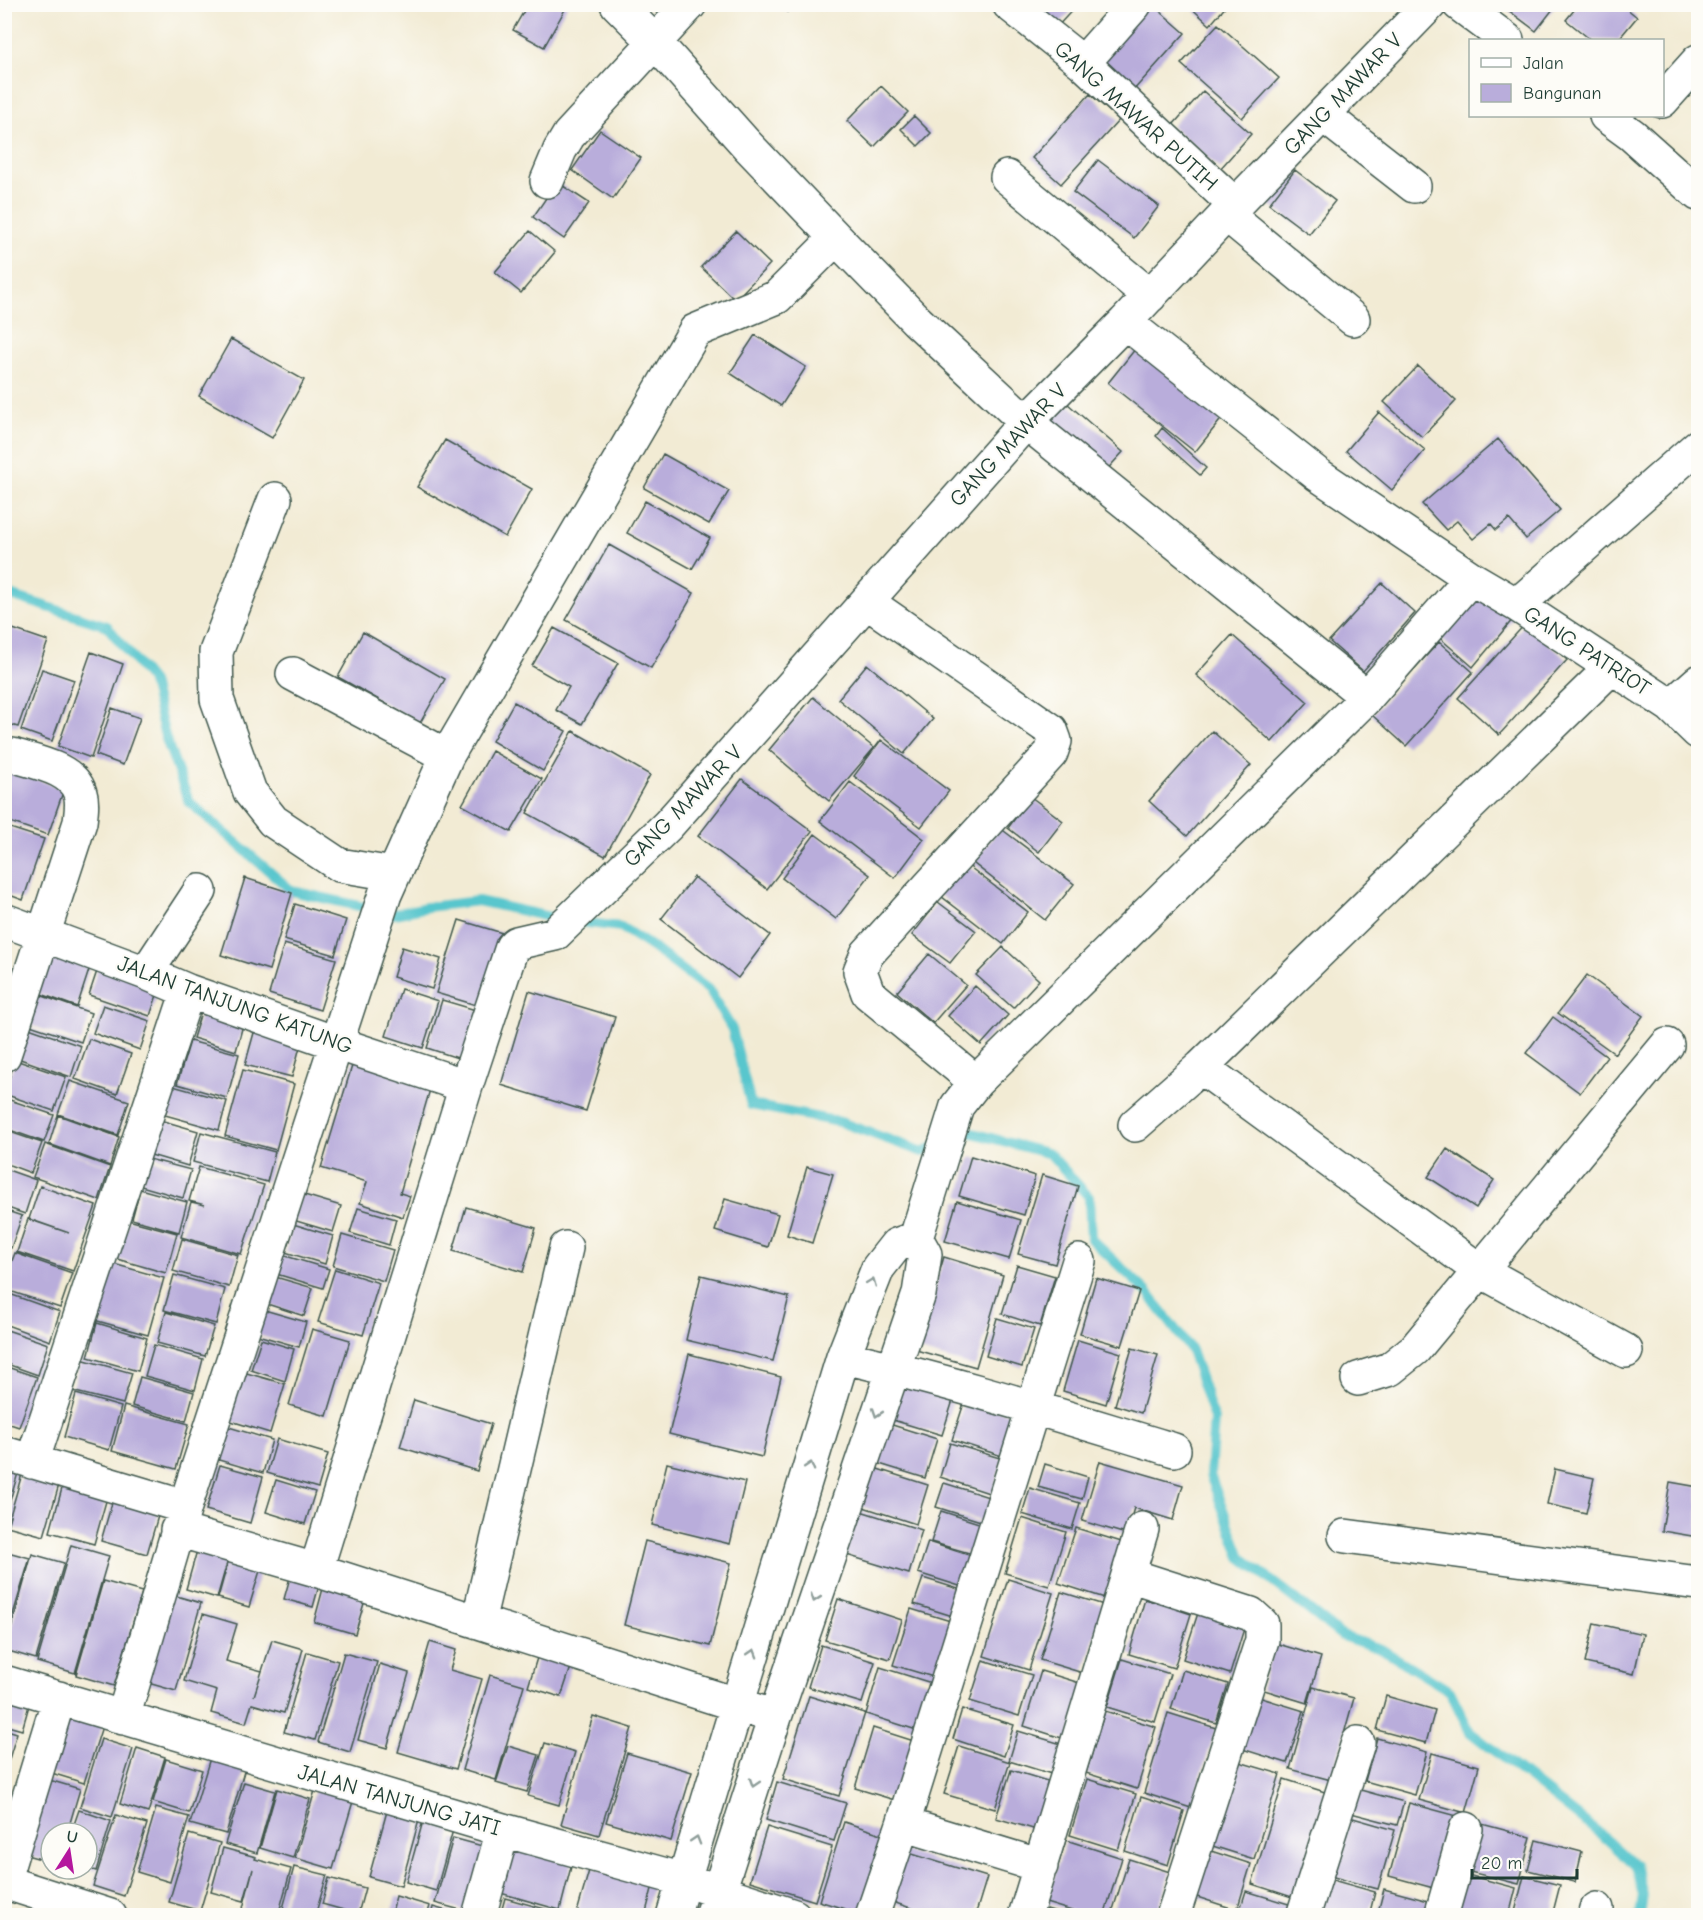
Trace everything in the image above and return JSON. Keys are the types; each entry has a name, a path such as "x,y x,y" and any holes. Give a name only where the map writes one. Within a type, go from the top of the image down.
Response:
{"street":[{"path":"617,4 656,42 747,145 916,320 1026,422 1367,697"},
{"path":"548,181 560,150 569,135 690,4"},
{"name":"GANG MAWAR PUTIH","path":"1010,4 1083,63 1230,210 1353,319"},
{"path":"1083,63 1135,4"},
{"name":"GANG MAWAR V","path":"466,1086 512,947 516,943 555,934 668,825 1026,422 1430,4"},
{"path":"1459,4 1506,39"},
{"path":"1664,99 1698,61"},
{"path":"1323,115 1414,186"},
{"path":"1610,117 1640,125 1698,194"},
{"path":"1007,177 1150,296"},
{"path":"123,1718 181,1519 389,884 447,756 695,331 777,297 836,238"},
{"name":"GANG PATRIOT","path":"1125,322 1317,474 1471,578 1517,605 1671,706 1698,682"},
{"path":"1517,605 1698,446"},
{"path":"275,499 216,652 217,699 250,792 273,821 339,865 389,884"},
{"path":"715,1904 775,1717 919,1294 925,1254 916,1238 952,1121 962,1096 1367,697 1471,578"},
{"path":"867,602 1051,730 1055,741 1051,753 867,954 860,971 868,993 976,1082"},
{"path":"1135,1125 1201,1067 1612,667"},
{"path":"293,674 447,756"},
{"path":"1671,706 1698,732"},
{"path":"4,1055 80,822 80,793 75,783 66,774 12,755"},
{"path":"146,973 200,891"},
{"name":"JALAN TANJUNG KATUNG","path":"4,920 188,990 466,1086"},
{"path":"188,990 18,1457 316,1570 775,1717"},
{"path":"1358,1379 1390,1369 1415,1349 1667,1045"},
{"path":"1201,1067 1479,1270 1626,1351"},
{"path":"316,1570 466,1086"},
{"path":"673,1916 843,1357 878,1268 896,1245 916,1238"},
{"path":"477,1622 566,1248"},
{"path":"872,1916 903,1824 1079,1261"},
{"path":"843,1357 892,1368 1033,1407 1174,1450"},
{"path":"1025,1916 1142,1529"},
{"path":"1345,1536 1698,1583"},
{"path":"1129,1575 1251,1614 1262,1624 1262,1640 1173,1916"},
{"name":"JALAN TANJUNG JATI","path":"4,1682 503,1830 684,1880 715,1904 794,1916"},
{"path":"59,1698 4,1881 110,1916"},
{"path":"1303,1916 1358,1743"},
{"path":"903,1824 1041,1866"},
{"path":"1441,1916 1466,1829"},
{"path":"479,1916 503,1830"}],"building":[{"path":"528,4 568,4 544,47 513,30"},
{"path":"775,4 792,4 787,12"},
{"path":"1028,4 1078,4 1055,29"},
{"path":"1187,4 1228,4 1210,25"},
{"path":"1500,4 1557,4 1536,31"},
{"path":"1579,4 1621,4 1637,17 1619,39 1590,39 1566,20"},
{"path":"1148,5 1153,5 1185,33 1132,92 1097,61"},
{"path":"1218,24 1279,78 1242,118 1181,64"},
{"path":"881,86 908,112 874,147 847,121"},
{"path":"1203,91 1251,134 1220,169 1172,126"},
{"path":"1090,94 1119,120 1061,184 1032,158"},
{"path":"914,116 931,133 918,146 901,129"},
{"path":"600,130 641,158 613,199 572,170"},
{"path":"1098,160 1159,206 1134,238 1073,192"},
{"path":"1295,170 1335,201 1309,234 1269,204"},
{"path":"557,182 589,203 564,239 533,217"},
{"path":"530,231 555,252 521,293 495,272"},
{"path":"736,231 770,264 735,300 701,267"},
{"path":"755,335 806,367 781,406 730,373"},
{"path":"231,339 304,380 272,438 199,396"},
{"path":"1136,348 1223,417 1195,452 1108,383"},
{"path":"1418,366 1456,401 1422,437 1384,402"},
{"path":"1060,397 1123,452 1101,476 1038,421"},
{"path":"1379,412 1425,450 1392,490 1346,451"},
{"path":"1162,428 1206,468 1200,475 1156,436"},
{"path":"1498,439 1560,510 1526,539 1509,519 1496,530 1491,524 1473,539 1457,521 1446,530 1422,504"},
{"path":"445,440 532,489 505,537 417,487"},
{"path":"663,454 729,491 709,524 644,488"},
{"path":"645,501 710,538 692,569 627,533"},
{"path":"609,545 694,593 651,668 566,620"},
{"path":"1382,583 1415,613 1363,671 1329,641"},
{"path":"1474,587 1513,619 1473,667 1434,633"},
{"path":"1526,623 1567,660 1499,735 1458,698"},
{"path":"7,627 48,641 18,727 4,723 4,635"},
{"path":"554,628 618,663 582,724 556,710 569,687 532,666"},
{"path":"363,632 445,679 420,723 338,677"},
{"path":"1232,635 1308,702 1272,742 1196,675"},
{"path":"1439,642 1473,672 1406,746 1372,715"},
{"path":"91,652 123,664 91,758 58,746"},
{"path":"867,664 933,719 904,754 838,699"},
{"path":"42,669 74,680 52,741 21,730"},
{"path":"813,697 874,748 829,801 769,750"},
{"path":"514,702 566,731 543,771 492,741"},
{"path":"112,708 140,718 123,765 96,755"},
{"path":"573,731 650,775 605,856 527,813"},
{"path":"1212,731 1251,765 1187,836 1149,801"},
{"path":"881,740 949,791 921,827 854,776"},
{"path":"492,751 542,779 511,832 462,805"},
{"path":"4,768 64,789 48,835 4,820"},
{"path":"742,779 812,831 767,889 698,836"},
{"path":"850,782 924,839 895,878 820,821"},
{"path":"1031,797 1063,821 1039,852 1008,828"},
{"path":"4,826 44,839 23,900 4,893"},
{"path":"1000,828 1074,884 1045,920 973,863"},
{"path":"815,834 870,875 836,919 782,878"},
{"path":"962,861 1028,912 1003,944 937,893"},
{"path":"694,877 770,935 738,978 661,919"},
{"path":"245,878 292,893 269,970 221,955"},
{"path":"938,902 976,931 950,963 912,935"},
{"path":"295,904 346,920 335,955 284,940"},
{"path":"459,920 509,935 486,1008 436,993"},
{"path":"4,931 13,934 5,957 4,957"},
{"path":"284,944 336,959 320,1010 269,994"},
{"path":"402,947 441,959 432,989 393,977"},
{"path":"1003,947 1039,980 1013,1008 976,975"},
{"path":"47,952 90,967 77,1007 33,991"},
{"path":"929,954 966,985 933,1023 897,992"},
{"path":"99,965 160,986 150,1016 89,995"},
{"path":"1587,975 1643,1016 1615,1054 1558,1013"},
{"path":"975,986 1008,1015 981,1045 948,1016"},
{"path":"401,989 438,1001 423,1048 386,1036"},
{"path":"529,991 615,1017 586,1111 501,1085"},
{"path":"34,993 91,1013 81,1042 24,1023"},
{"path":"442,1000 479,1011 464,1060 427,1048"},
{"path":"103,1005 150,1021 140,1050 93,1033"},
{"path":"202,1009 244,1021 236,1051 193,1038"},
{"path":"1553,1017 1607,1057 1580,1093 1526,1053"},
{"path":"257,1022 303,1035 292,1077 245,1065"},
{"path":"20,1025 81,1046 71,1077 9,1055"},
{"path":"89,1039 131,1054 117,1094 75,1079"},
{"path":"190,1041 239,1054 227,1098 177,1084"},
{"path":"355,1056 433,1079 400,1193 410,1196 403,1217 360,1203 367,1182 321,1168"},
{"path":"15,1060 66,1077 54,1111 4,1094"},
{"path":"243,1070 294,1084 276,1150 225,1136"},
{"path":"70,1081 129,1101 118,1135 58,1114"},
{"path":"173,1086 227,1101 219,1130 165,1115"},
{"path":"4,1098 54,1115 44,1142 4,1128"},
{"path":"58,1115 119,1137 110,1166 49,1144"},
{"path":"153,1118 198,1131 188,1166 144,1153"},
{"path":"4,1130 42,1143 31,1173 4,1163"},
{"path":"201,1132 275,1152 267,1182 193,1162"},
{"path":"45,1144 110,1167 99,1200 33,1177"},
{"path":"1447,1149 1494,1180 1476,1208 1428,1177"},
{"path":"971,1156 1035,1176 1024,1215 959,1196"},
{"path":"149,1159 191,1170 183,1198 141,1186"},
{"path":"199,1167 264,1185 241,1254 181,1237 191,1202 205,1205 189,1201"},
{"path":"807,1167 833,1174 812,1243 787,1235"},
{"path":"5,1169 36,1180 25,1214 5,1207"},
{"path":"1042,1175 1078,1186 1055,1264 1018,1254"},
{"path":"40,1186 96,1206 73,1271 17,1252 28,1219 69,1233 29,1219"},
{"path":"140,1189 187,1202 179,1232 132,1219"},
{"path":"301,1194 341,1206 333,1232 293,1220"},
{"path":"725,1199 778,1214 768,1247 715,1231"},
{"path":"957,1201 1021,1220 1009,1259 945,1241"},
{"path":"466,1207 536,1228 523,1272 453,1251"},
{"path":"358,1208 396,1219 389,1245 350,1233"},
{"path":"4,1210 22,1216 11,1248 4,1246"},
{"path":"128,1220 177,1233 166,1273 117,1259"},
{"path":"293,1224 333,1236 325,1264 285,1252"},
{"path":"342,1235 393,1250 384,1281 333,1266"},
{"path":"182,1239 238,1255 229,1287 173,1271"},
{"path":"15,1253 72,1273 60,1308 4,1289 4,1282"},
{"path":"279,1254 329,1269 323,1288 273,1273"},
{"path":"944,1257 1003,1275 976,1367 916,1350"},
{"path":"110,1263 164,1278 148,1335 94,1320"},
{"path":"1017,1265 1055,1276 1040,1326 1002,1314"},
{"path":"335,1269 379,1283 363,1335 318,1322"},
{"path":"174,1275 225,1289 216,1324 164,1310"},
{"path":"701,1275 789,1297 773,1361 686,1340"},
{"path":"272,1276 313,1288 304,1316 264,1303"},
{"path":"1096,1278 1139,1291 1122,1346 1080,1334"},
{"path":"4,1292 60,1312 50,1341 4,1324"},
{"path":"261,1309 306,1322 299,1347 254,1334"},
{"path":"166,1312 214,1326 205,1356 157,1343"},
{"path":"997,1318 1034,1329 1022,1367 986,1356"},
{"path":"97,1323 147,1338 138,1371 88,1357"},
{"path":"4,1329 48,1344 38,1375 4,1363"},
{"path":"312,1329 350,1340 327,1416 289,1405"},
{"path":"261,1339 294,1349 285,1381 251,1370"},
{"path":"1078,1340 1121,1353 1106,1404 1063,1391"},
{"path":"154,1345 203,1359 195,1390 145,1376"},
{"path":"1132,1348 1158,1355 1141,1413 1115,1405"},
{"path":"689,1354 781,1377 762,1457 669,1434"},
{"path":"81,1359 132,1373 123,1404 72,1391"},
{"path":"4,1366 37,1377 19,1427 4,1422"},
{"path":"236,1370 285,1384 270,1433 221,1418"},
{"path":"896,1376 955,1394 942,1435 883,1417"},
{"path":"140,1377 194,1392 186,1421 132,1406"},
{"path":"76,1394 121,1407 109,1450 64,1437"},
{"path":"414,1400 491,1424 477,1471 400,1447"},
{"path":"965,1400 1014,1415 1002,1456 952,1440"},
{"path":"124,1406 189,1424 176,1469 112,1451"},
{"path":"886,1423 937,1439 925,1478 873,1462"},
{"path":"222,1425 272,1440 263,1473 212,1458"},
{"path":"277,1439 328,1454 318,1488 267,1473"},
{"path":"950,1443 1003,1459 992,1494 940,1477"},
{"path":"4,1461 20,1466 5,1518 4,1518"},
{"path":"1100,1461 1183,1485 1173,1520 1134,1508 1126,1534 1082,1521"},
{"path":"667,1463 745,1482 730,1544 652,1525"},
{"path":"1045,1464 1088,1477 1082,1499 1038,1487"},
{"path":"220,1465 263,1477 250,1523 206,1510"},
{"path":"868,1466 928,1485 916,1524 857,1505"},
{"path":"24,1467 61,1478 44,1536 7,1526"},
{"path":"1555,1469 1594,1478 1586,1513 1547,1504"},
{"path":"276,1480 315,1492 305,1524 266,1512"},
{"path":"64,1481 108,1494 94,1544 50,1532"},
{"path":"1670,1482 1698,1487 1698,1537 1662,1531"},
{"path":"944,1483 995,1499 987,1523 936,1507"},
{"path":"1030,1488 1080,1503 1072,1529 1022,1514"},
{"path":"114,1496 160,1509 147,1554 101,1541"},
{"path":"854,1509 922,1530 909,1574 840,1553"},
{"path":"941,1511 985,1525 976,1555 931,1542"},
{"path":"1022,1518 1066,1532 1049,1586 1005,1573"},
{"path":"1076,1528 1128,1544 1111,1600 1058,1583"},
{"path":"645,1541 731,1563 710,1646 624,1625"},
{"path":"928,1542 975,1557 966,1588 918,1573"},
{"path":"71,1545 109,1556 75,1673 37,1662"},
{"path":"198,1547 229,1556 217,1598 186,1589"},
{"path":"4,1551 30,1558 5,1641 4,1641"},
{"path":"32,1554 64,1563 36,1659 5,1650"},
{"path":"230,1555 262,1564 249,1607 218,1598"},
{"path":"291,1574 320,1582 313,1607 284,1599"},
{"path":"923,1578 968,1592 959,1618 914,1604"},
{"path":"1008,1579 1053,1593 1029,1670 984,1656"},
{"path":"103,1581 142,1592 114,1686 76,1675"},
{"path":"325,1581 367,1593 355,1634 314,1622"},
{"path":"1061,1592 1104,1605 1083,1673 1040,1660"},
{"path":"166,1593 201,1603 176,1691 141,1681"},
{"path":"838,1599 902,1620 890,1659 825,1640"},
{"path":"1145,1599 1191,1614 1174,1668 1129,1654"},
{"path":"1200,1607 1246,1622 1230,1674 1183,1659"},
{"path":"911,1609 957,1623 940,1679 893,1665"},
{"path":"203,1614 237,1624 226,1661 262,1671 254,1696 272,1640 303,1649 284,1713 252,1704 246,1723 211,1713 217,1691 184,1681"},
{"path":"1594,1623 1643,1634 1634,1674 1585,1663"},
{"path":"430,1642 456,1650 450,1670 482,1679 456,1769 398,1752"},
{"path":"1275,1643 1321,1657 1307,1703 1261,1689"},
{"path":"541,1645 575,1655 561,1697 528,1687"},
{"path":"821,1645 875,1662 862,1703 808,1687"},
{"path":"307,1652 338,1661 315,1740 284,1732"},
{"path":"344,1653 377,1662 350,1752 318,1742"},
{"path":"1122,1659 1170,1674 1155,1722 1107,1707"},
{"path":"983,1660 1032,1675 1019,1716 970,1701"},
{"path":"380,1664 409,1673 387,1748 358,1740"},
{"path":"880,1667 938,1685 923,1732 866,1714"},
{"path":"1183,1670 1228,1684 1216,1723 1171,1709"},
{"path":"1041,1671 1086,1685 1068,1740 1024,1726"},
{"path":"490,1675 524,1685 496,1780 462,1770"},
{"path":"1313,1687 1354,1698 1331,1780 1290,1769"},
{"path":"4,1694 30,1702 22,1730 4,1725"},
{"path":"809,1696 865,1713 839,1796 783,1779"},
{"path":"1255,1696 1304,1711 1287,1763 1239,1748"},
{"path":"1386,1696 1435,1710 1426,1743 1377,1730"},
{"path":"64,1708 104,1720 84,1783 45,1771"},
{"path":"962,1709 1014,1725 1004,1756 953,1739"},
{"path":"1105,1711 1156,1727 1137,1789 1086,1773"},
{"path":"1168,1713 1216,1728 1191,1808 1144,1793"},
{"path":"593,1716 632,1728 599,1835 561,1824"},
{"path":"873,1728 917,1742 898,1801 855,1788"},
{"path":"4,1729 17,1733 5,1772 4,1772"},
{"path":"1018,1731 1068,1746 1058,1776 1009,1761"},
{"path":"1377,1738 1427,1752 1415,1795 1365,1781"},
{"path":"101,1739 133,1749 112,1817 80,1807"},
{"path":"545,1743 575,1752 559,1805 528,1796"},
{"path":"508,1746 539,1755 527,1792 496,1783"},
{"path":"959,1746 1010,1762 995,1809 944,1794"},
{"path":"137,1748 165,1757 148,1813 120,1804"},
{"path":"627,1753 692,1772 671,1841 606,1822"},
{"path":"1432,1753 1479,1766 1466,1813 1419,1800"},
{"path":"210,1758 245,1768 226,1834 190,1824"},
{"path":"166,1759 202,1770 189,1813 153,1802"},
{"path":"1229,1759 1280,1774 1254,1859 1203,1843"},
{"path":"1011,1770 1054,1783 1040,1831 996,1818"},
{"path":"39,1777 80,1789 71,1821 39,1821 39,1859 16,1852"},
{"path":"1087,1779 1136,1794 1118,1850 1070,1835"},
{"path":"1284,1779 1328,1793 1295,1898 1252,1884"},
{"path":"244,1782 275,1791 257,1853 225,1844"},
{"path":"777,1782 846,1803 834,1841 766,1820"},
{"path":"316,1787 354,1798 333,1869 295,1858"},
{"path":"277,1789 310,1799 293,1858 260,1848"},
{"path":"1357,1789 1404,1802 1397,1825 1351,1813"},
{"path":"1141,1797 1184,1811 1168,1865 1125,1851"},
{"path":"1409,1803 1461,1817 1441,1890 1389,1876"},
{"path":"156,1808 189,1817 170,1882 137,1872"},
{"path":"79,1810 111,1821 99,1861 99,1821 75,1821"},
{"path":"387,1811 419,1820 401,1886 369,1877"},
{"path":"116,1815 147,1824 124,1896 93,1886 95,1881 99,1881 99,1867"},
{"path":"1346,1816 1395,1830 1378,1889 1330,1876"},
{"path":"423,1821 453,1830 436,1891 406,1882"},
{"path":"844,1822 885,1835 861,1914 819,1901"},
{"path":"1478,1823 1531,1837 1519,1884 1466,1871"},
{"path":"767,1827 832,1847 815,1901 750,1881"},
{"path":"189,1834 220,1843 200,1911 169,1902"},
{"path":"453,1838 486,1847 468,1912 435,1903"},
{"path":"1066,1840 1122,1858 1104,1916 1088,1916 1046,1903"},
{"path":"1536,1840 1582,1852 1575,1882 1528,1870"},
{"path":"510,1842 573,1859 560,1910 497,1892"},
{"path":"223,1848 291,1869 278,1916 241,1916 253,1869 244,1901 211,1892"},
{"path":"899,1850 987,1877 975,1916 936,1916 883,1899"},
{"path":"1208,1850 1251,1864 1237,1910 1194,1896"},
{"path":"1129,1859 1170,1872 1156,1916 1111,1916"},
{"path":"294,1867 327,1875 315,1916 281,1916"},
{"path":"590,1867 653,1885 645,1916 576,1916"},
{"path":"1464,1874 1516,1888 1509,1916 1476,1916 1454,1910"},
{"path":"1524,1876 1560,1885 1552,1916 1514,1916"},
{"path":"329,1878 365,1888 358,1914 322,1904"},
{"path":"1329,1879 1375,1892 1369,1916 1319,1916"},
{"path":"1384,1889 1432,1902 1428,1916 1377,1916"},
{"path":"1246,1891 1292,1905 1288,1916 1238,1916"},
{"path":"396,1896 430,1906 427,1916 391,1916"},
{"path":"505,1898 567,1915 567,1916 500,1916"},
{"path":"37,1905 70,1916 34,1916"},
{"path":"433,1907 461,1915 461,1916 431,1916"},
{"path":"1047,1909 1067,1915 1067,1916 1045,1916"}],"waterway":[{"path":"4,593 107,626 152,682 165,736 189,802 292,891 395,914 427,907 478,901 563,920 621,927 709,990 732,1029 751,1105 840,1122 923,1152 938,1145"},
{"path":"953,1139 969,1132 1050,1154 1089,1197 1091,1239 1147,1292 1191,1350 1214,1419 1210,1475 1241,1557 1342,1636 1381,1649 1450,1691 1470,1732 1608,1840 1635,1865 1643,1895 1640,1916"}]}
